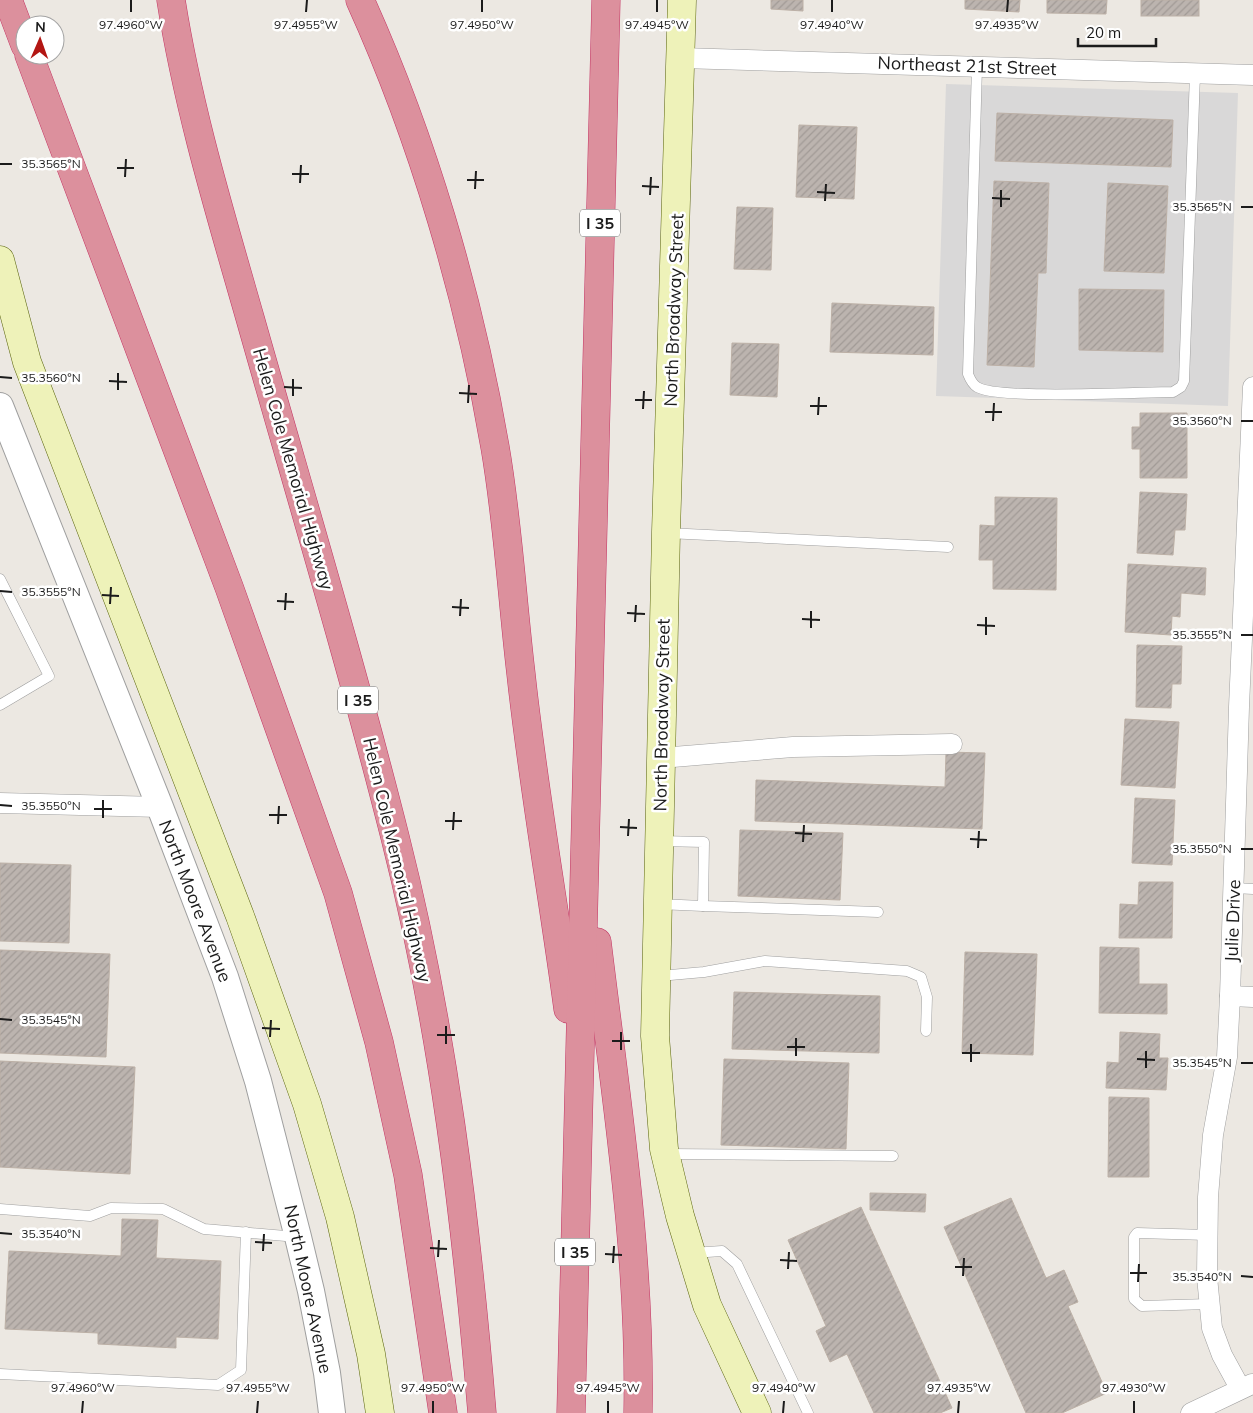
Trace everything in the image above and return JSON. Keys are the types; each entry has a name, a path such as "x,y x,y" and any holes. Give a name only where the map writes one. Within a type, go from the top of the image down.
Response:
{"highway":[{"path":"8,0 15,19"},
{"name":"Helen Cole Memorial Highway","path":"171,0 178,47 210,178 396,840 428,988 452,1122 470,1278 482,1413"},
{"path":"360,0 415,140 448,244 475,344 495,448 510,552 521,674 580,1092"},
{"name":"I 35","path":"571,1413 606,0"},
{"path":"33,65 232,596 338,893 379,1042 408,1175 444,1413"},
{"path":"585,844 630,1208 639,1369 638,1413"}],"main road":[{"name":"North Broadway Street","path":"682,0 656,904 655,1045 666,1154 691,1253 707,1305 757,1413"},
{"path":"0,260 27,362 240,916 304,1094 340,1217 371,1354 380,1413"}],"street":[{"name":"Northeast 21st Street","path":"681,58 1253,75"},
{"name":"Julie Drive","path":"1246,1386 1222,1355 1212,1328 1209,1304 1208,1235 1210,1160 1227,1056 1230,996 1243,888 1253,387"},
{"name":"North Moore Avenue","path":"0,406 160,807 224,978 258,1081 311,1291 327,1373 332,1413"},
{"path":"660,758 794,747 952,744"},
{"path":"0,804 160,807"},
{"path":"1230,996 1253,997"},
{"path":"1190,1413 1246,1386"}],"lane":[{"path":"977,67 968,374 976,387 988,391 1050,394 1173,392 1181,387 1184,381 1195,74"},
{"path":"666,532 948,547"},
{"path":"0,579 49,676 0,705"},
{"path":"658,841 704,842 703,906"},
{"path":"656,904 878,912"},
{"path":"655,976 704,972 765,961 907,971 921,977 927,997 926,1031"},
{"path":"666,1154 893,1156"},
{"path":"0,1209 90,1216 111,1208 163,1209 204,1229 298,1237"},
{"path":"0,1374 218,1384 241,1370 246,1232"},
{"path":"1208,1235 1137,1233 1134,1237 1134,1299 1142,1306 1209,1304"},
{"path":"691,1253 722,1251 737,1264 808,1413"}],"shaded area":[{"path":"946,84 1238,93 1228,406 936,396"}],"building":[{"path":"771,0 803,0 803,11 771,9"},
{"path":"965,0 1020,0 1019,12 965,9"},
{"path":"1047,0 1107,0 1106,14 1047,13"},
{"path":"1141,0 1199,0 1199,16 1141,16"},
{"path":"997,113 1173,120 1171,167 995,161"},
{"path":"799,125 857,127 854,199 796,197"},
{"path":"994,181 1049,183 1046,273 1038,273 1034,367 987,365"},
{"path":"1108,183 1168,186 1164,273 1104,271"},
{"path":"737,207 773,208 771,270 734,269"},
{"path":"1079,289 1164,290 1163,352 1079,350"},
{"path":"832,303 934,307 933,355 830,352"},
{"path":"732,343 779,344 777,397 730,395"},
{"path":"1140,413 1187,413 1187,478 1140,478 1140,449 1132,449 1132,427 1140,427"},
{"path":"1140,492 1187,494 1185,530 1175,530 1173,555 1137,553"},
{"path":"995,497 1057,498 1056,590 993,589 993,560 979,560 980,525 995,526"},
{"path":"1128,564 1206,568 1205,595 1181,593 1180,617 1172,616 1171,635 1125,632"},
{"path":"1137,645 1182,646 1181,684 1172,684 1171,708 1136,707"},
{"path":"1125,719 1179,722 1175,788 1121,785"},
{"path":"946,752 985,753 982,829 755,821 756,780 945,787"},
{"path":"1135,798 1175,800 1172,865 1132,863"},
{"path":"740,830 843,833 840,900 738,896"},
{"path":"0,863 71,865 69,943 0,941"},
{"path":"1139,882 1173,882 1172,938 1119,938 1120,904 1138,905"},
{"path":"1100,947 1139,948 1139,984 1167,984 1167,1014 1099,1013"},
{"path":"0,950 110,954 106,1057 0,1053"},
{"path":"965,952 1037,954 1033,1055 962,1053"},
{"path":"734,992 880,996 879,1053 732,1049"},
{"path":"1120,1032 1160,1034 1159,1058 1168,1058 1166,1090 1106,1088 1107,1062 1119,1063"},
{"path":"724,1059 849,1063 846,1149 721,1145"},
{"path":"0,1061 135,1067 130,1174 0,1167"},
{"path":"1109,1097 1149,1098 1149,1177 1108,1177"},
{"path":"870,1193 926,1194 925,1212 870,1210"},
{"path":"1011,1198 1046,1278 1064,1270 1078,1302 1068,1306 1107,1393 1062,1413 1026,1413 944,1227"},
{"path":"861,1207 952,1408 940,1413 874,1413 847,1354 830,1362 816,1331 826,1326 788,1240"},
{"path":"122,1219 158,1220 156,1258 221,1261 218,1339 176,1337 176,1348 98,1344 98,1333 5,1329 9,1251 121,1256"}]}
